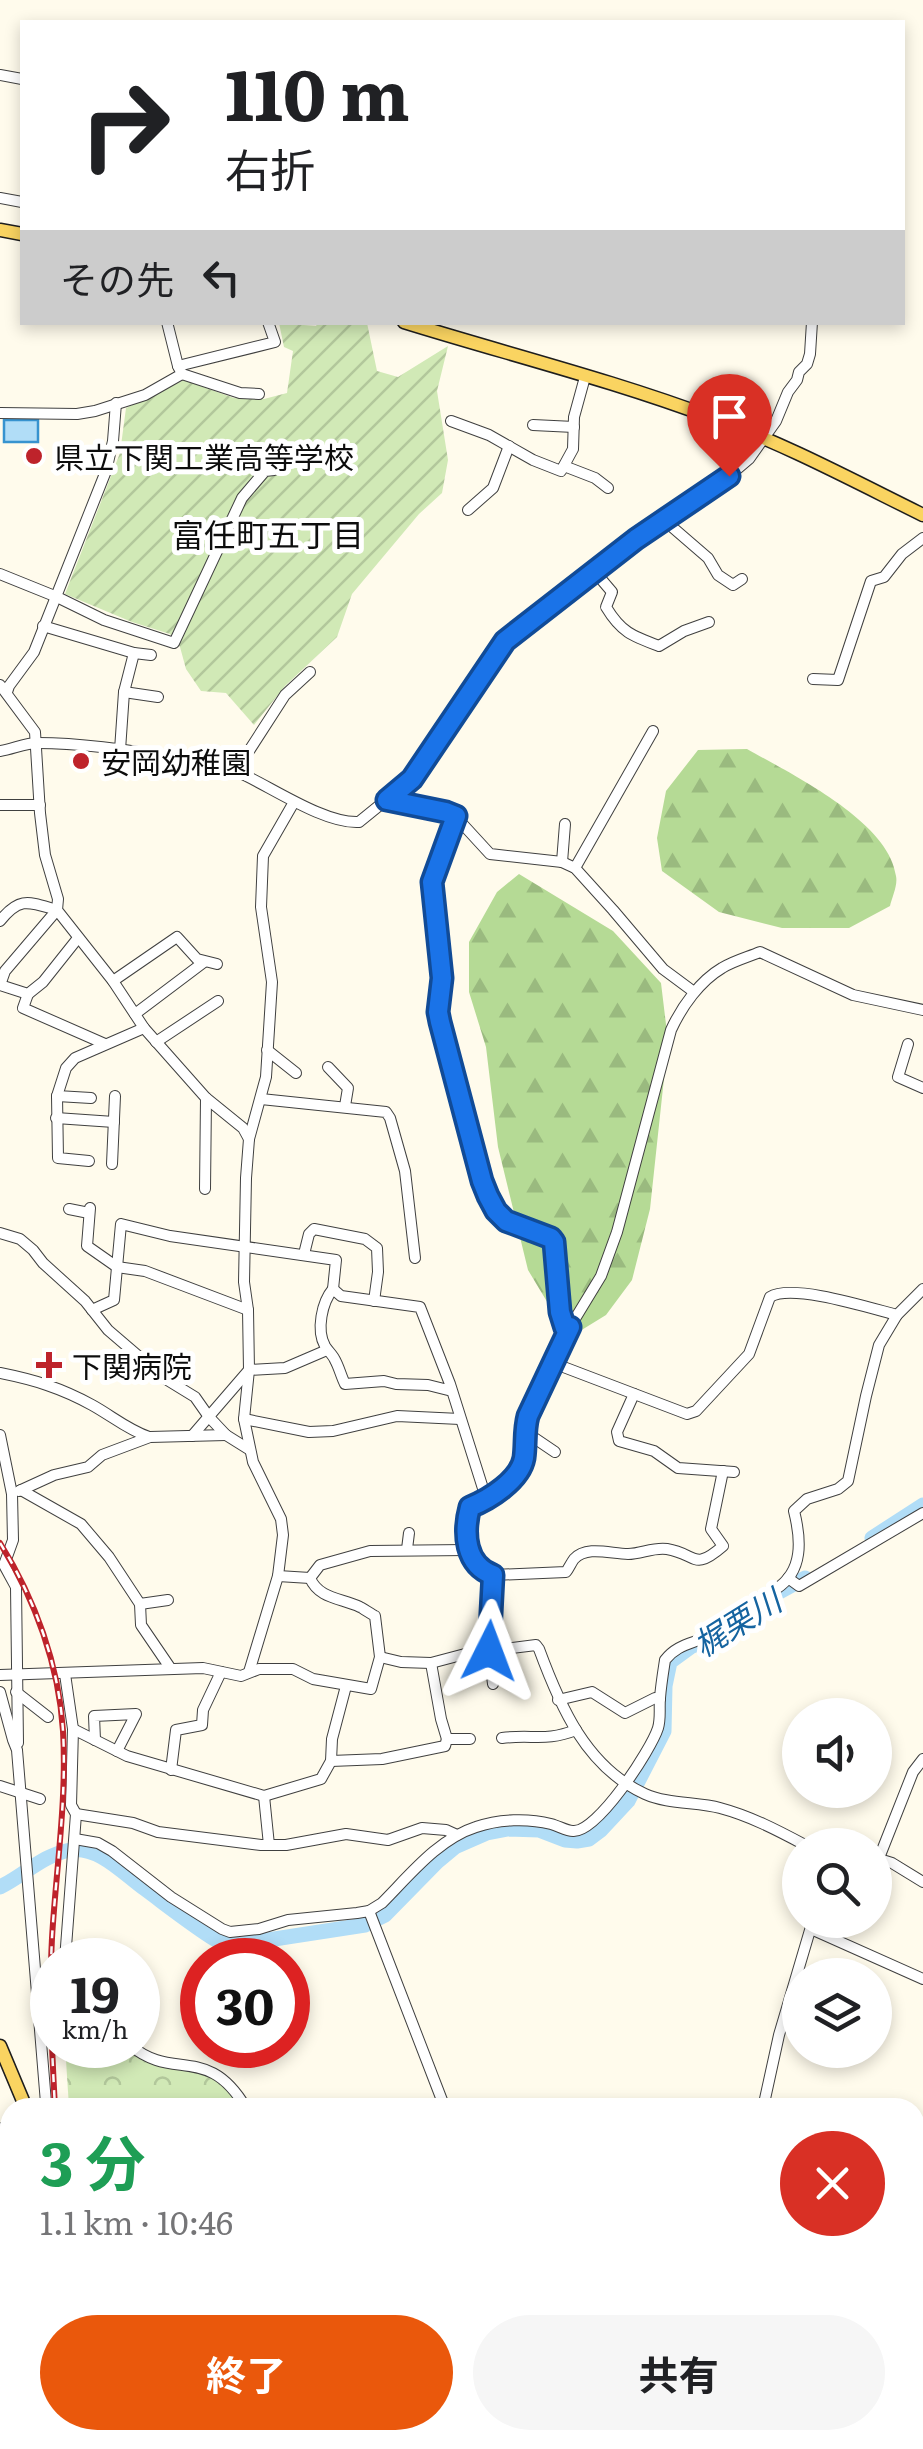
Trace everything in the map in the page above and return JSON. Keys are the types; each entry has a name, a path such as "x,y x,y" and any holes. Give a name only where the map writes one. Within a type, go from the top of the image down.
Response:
{"main road":[{"path":"414,325 669,402 762,438 923,515"},
{"path":"0,2046 22,2098"}],"street":[{"path":"0,88 1,75"},
{"path":"168,325 180,370"},
{"path":"0,414 77,414 145,395 180,370 275,342 269,325"},
{"path":"0,751 36,743 120,750 236,771 294,802 352,823 359,822 412,779 505,641 749,458 776,421 798,372 807,364 812,325"},
{"path":"180,370 240,393 259,394"},
{"path":"451,421 561,471 573,449 574,417 586,377"},
{"path":"28,994 0,985 5,971 57,910 58,899 46,855 36,732 4,689 34,652 106,472 116,403"},
{"path":"533,425 574,427"},
{"path":"468,510 494,488 509,446"},
{"path":"564,466 595,478 608,488"},
{"path":"0,574 104,620 174,643 242,498 264,472 274,470"},
{"path":"664,520 708,558 718,576 733,585 742,579"},
{"path":"813,678 838,680 871,581 884,577 902,554 923,538"},
{"path":"594,572 612,592 606,607 616,624 629,634 658,646 684,630 708,622"},
{"path":"43,626 134,654 151,655"},
{"path":"120,750 124,692 134,654"},
{"path":"236,771 285,695 310,672"},
{"path":"124,692 158,697"},
{"path":"575,868 653,731"},
{"path":"387,800 456,816 490,854 562,862 575,868 662,969 694,992"},
{"path":"248,1672 278,1576 282,1535 281,1519 253,1462 244,1419 249,1370 244,1282 246,1178 250,1140 266,1078 272,982 261,908 263,856 294,802"},
{"path":"0,805 40,805"},
{"path":"456,816 432,882 442,978 440,1022 482,1181 500,1217 554,1242 560,1312 565,1328 570,1327"},
{"path":"562,862 565,824"},
{"path":"0,921 16,904 27,901 57,910 144,1028 206,1098 244,1128 250,1140"},
{"path":"113,981 177,937 204,962 218,964"},
{"path":"78,938 44,982 28,994 23,1008 106,1044"},
{"path":"634,1394 617,1432 619,1440 654,1451 678,1468 728,1471 712,1529 723,1546 709,1558 696,1561 668,1550 648,1549 631,1554 590,1552 575,1558 566,1572 493,1575 480,1570 467,1550 470,1507 508,1484 524,1460 528,1416 570,1327 601,1276 670,1030 694,992 721,968 760,952 852,995 923,1010"},
{"path":"135,1014 204,962"},
{"path":"156,1042 218,1000"},
{"path":"89,1161 58,1158 56,1096 66,1068 75,1058 144,1028"},
{"path":"908,1044 898,1077 923,1088"},
{"path":"267,1050 296,1072"},
{"path":"328,1067 348,1088 345,1106"},
{"path":"56,1096 91,1098"},
{"path":"112,1164 115,1096"},
{"path":"205,1189 206,1098"},
{"path":"261,1099 386,1112 406,1171 415,1258"},
{"path":"56,1118 114,1122"},
{"path":"69,1210 89,1211 87,1246 117,1267 145,1271 248,1310"},
{"path":"92,1310 114,1300 120,1224 170,1236 336,1260 333,1289 323,1305 323,1339 345,1384 428,1384 452,1392"},
{"path":"304,1254 308,1234 314,1229 365,1239 376,1248 374,1301"},
{"path":"0,1233 20,1239 108,1330 164,1378 195,1397 226,1435 250,1450"},
{"path":"74,1840 98,1843 112,1851 171,1897 230,1932 288,1920 370,1912 456,1834 478,1826 512,1820 551,1824 571,1831 590,1826 613,1802 657,1732 665,1660 669,1654 716,1631 738,1609 778,1588 788,1578 801,1548 794,1511 848,1481 879,1345 898,1315 923,1288"},
{"path":"333,1289 340,1296 420,1308 465,1428 486,1498"},
{"path":"553,1363 687,1414 696,1411 749,1354 770,1297 778,1292 828,1297 898,1315"},
{"path":"192,1436 249,1370 285,1368 327,1350"},
{"path":"0,1373 47,1383 150,1438"},
{"path":"244,1419 308,1432 397,1416 460,1419"},
{"path":"524,1431 555,1452"},
{"path":"0,1435 16,1492 13,1540 2,1565 16,1587 20,1792 46,2098"},
{"path":"16,1492 88,1467 102,1455 150,1438 226,1435"},
{"path":"16,1492 81,1524 140,1604 142,1625 171,1669"},
{"path":"788,1578 800,1586 923,1513"},
{"path":"408,1549 409,1533"},
{"path":"310,1578 320,1565 370,1551 467,1550"},
{"path":"109,1557 125,1557"},
{"path":"493,1575 489,1651 493,1684"},
{"path":"278,1576 310,1578"},
{"path":"0,1675 203,1668 241,1676 260,1669 293,1669 313,1678 371,1690 380,1657 375,1616 328,1596 310,1578"},
{"path":"140,1604 168,1600"},
{"path":"380,1657 431,1662 536,1645 558,1700 576,1730 590,1750 626,1783 649,1796 718,1807 746,1816 782,1834"},
{"path":"330,1761 382,1759 444,1746 447,1739 431,1662"},
{"path":"170,1770 176,1730 202,1725 203,1710 222,1672"},
{"path":"65,1674 73,1729 71,1805 76,1814 66,1938"},
{"path":"73,1729 170,1770 264,1796 321,1779 330,1761 346,1686"},
{"path":"0,1692 18,1750"},
{"path":"16,1692 48,1717"},
{"path":"558,1700 592,1692 625,1713 654,1698 660,1699"},
{"path":"94,1740 94,1716 136,1714 118,1751"},
{"path":"502,1738 557,1737 576,1730"},
{"path":"447,1739 470,1739"},
{"path":"890,1828 923,1758"},
{"path":"0,1786 40,1798"},
{"path":"264,1796 269,1845"},
{"path":"76,1814 133,1823 179,1836 269,1845 346,1834 388,1840 422,1828 456,1834"},
{"path":"892,1862 923,1882"},
{"path":"370,1912 441,2098"},
{"path":"765,2098 808,1938"},
{"path":"841,1938 923,1978"},
{"path":"160,2060 200,2066 217,2073 239,2098"}],"green space":[{"path":"279,325 367,325 377,371 398,377 448,346 437,391 448,460 442,493 419,514 352,594 337,637 285,686 254,725 226,693 201,691 170,634 65,594 120,453 126,408 184,380 234,398 264,399 287,393 293,351 284,347"},
{"path":"747,749 835,801 876,836 896,876 890,906 849,928 782,928 719,912 662,871 657,838 666,791 698,750"},
{"path":"519,874 613,931 661,983 668,1041 650,1209 632,1280 606,1315 580,1331 555,1315 528,1270 498,1147 486,1047 469,992 469,942 497,892"},
{"path":"160,2056 180,2063 180,2068 212,2073 235,2098 68,2098 66,2068 160,2068"}],"water":[{"path":"4,420 38,420 38,442 4,442"}],"waterway":[{"name":"梶栗川","path":"872,1538 923,1505"},
{"name":"梶栗川","path":"0,1887 51,1856 80,1850 110,1862 198,1928 227,1944 365,1925 385,1915 455,1847 487,1833 539,1830 577,1841 589,1839 601,1830 628,1801 664,1731 670,1662 692,1646 717,1638 741,1613 805,1578"}],"railway":[{"path":"0,1543 43,1633 61,1706 62,1808 51,1959 55,2098"}],"place":[{"name":"県立下関工業高等学校","path":"34,456"},
{"name":"安岡幼稚園","path":"81,761"},
{"name":"下関病院","path":"49,1365"}],"district":[{"name":"富任町五丁目","path":"268,533"}],"route":[{"path":"489,1651 493,1575 480,1570 467,1550 467,1517 470,1507 516,1475 524,1460 528,1416 570,1327 565,1328 562,1323 554,1242 500,1217 488,1196 440,1022 442,978 432,882 456,816 387,800 412,779 505,641 636,539 729,476"}]}
